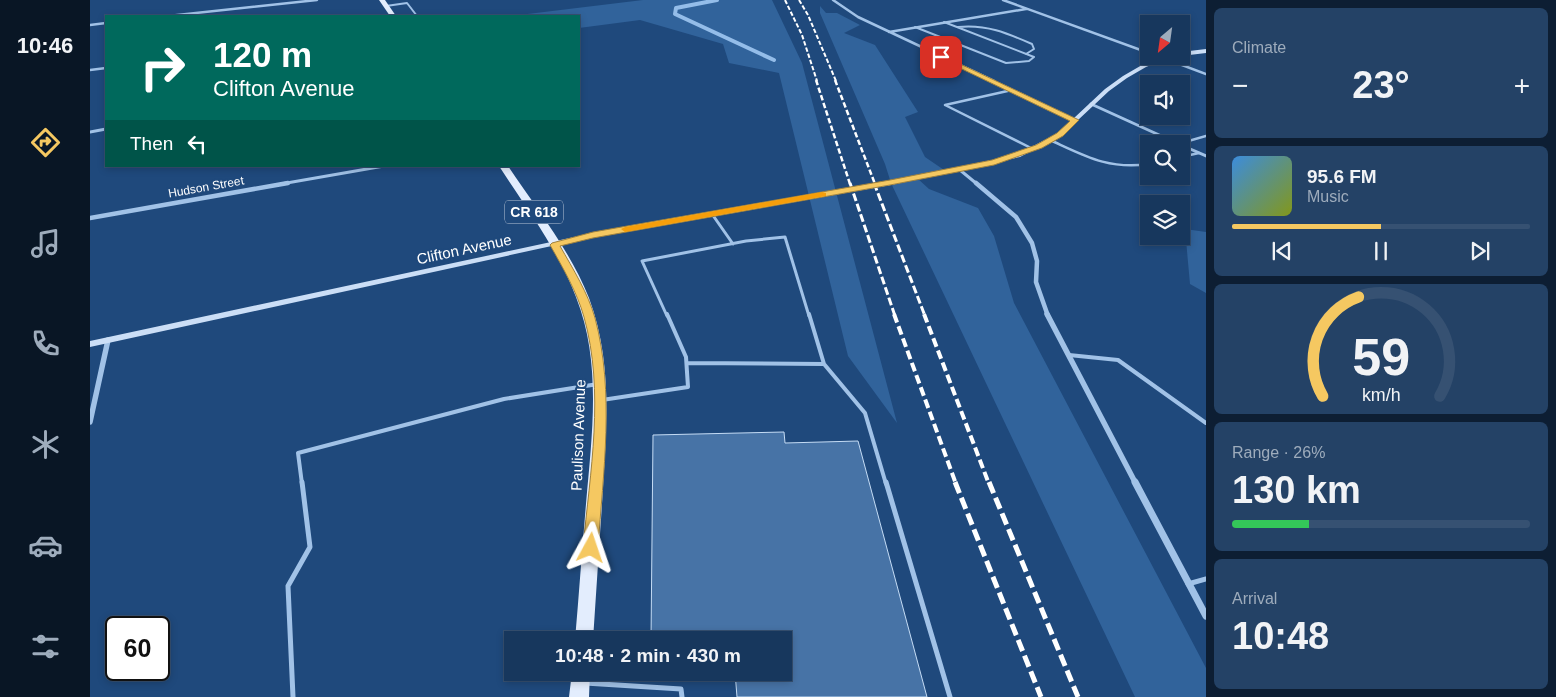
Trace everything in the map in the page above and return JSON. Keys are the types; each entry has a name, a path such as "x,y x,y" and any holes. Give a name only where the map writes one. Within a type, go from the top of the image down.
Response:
{"main road":[{"path":"384,3 392,15"},
{"path":"1190,53 1206,50"},
{"name":"Clifton Avenue","path":"90,344 555,245 593,235 960,170 1018,156 1050,140 1125,77 1148,65"},
{"name":"Paulison Avenue","path":"504,167 555,245 574,279 589,316 600,366 600,400 585,631"}],"street":[{"path":"177,15 317,0"},
{"path":"833,0 847,11 889,32 1075,120"},
{"path":"1003,0 1140,50"},
{"path":"889,32 1027,9"},
{"path":"90,25 105,23"},
{"path":"1184,65 1206,74"},
{"path":"90,70 105,68"},
{"path":"1091,104 1160,135"},
{"path":"90,132 105,129"},
{"path":"1190,149 1206,156"},
{"name":"Hudson Street","path":"90,218 378,167"},
{"path":"960,170 1016,217 1032,243 1037,261 1036,282 1043,307 1206,616"},
{"path":"90,422 108,340"}],"lane":[{"path":"384,3 407,3 416,15"},
{"path":"915,27 1006,63 1029,61 1034,57 944,22"},
{"path":"956,27 975,24 994,28 1032,44 1034,49 1026,54"},
{"path":"1012,90 945,105 1033,149"},
{"path":"1190,141 1206,136"},
{"path":"1050,140 1110,166 1131,168 1140,166"},
{"path":"1190,155 1199,153"},
{"path":"712,214 732,244"},
{"path":"600,400 688,387 686,357 642,262 732,244 785,237 824,364 865,414 950,697"},
{"path":"1068,355 1118,360 1206,423"},
{"path":"687,363 824,364"},
{"path":"293,697 288,586 310,547 298,453 504,399 600,384"},
{"path":"1188,584 1206,579"},
{"path":"580,684 682,689 682,697"}],"shaded area":[{"path":"643,0 772,0 802,63 897,423 848,356 779,73 729,63 723,44 640,20 580,28 580,15 519,15"},
{"path":"820,6 826,13 837,13 860,25 844,33 875,45 918,112 905,117 925,157 947,172 917,178 929,189 978,208 994,236 1014,303 1206,668 1206,697 1135,697 891,183 885,164 820,13"},
{"path":"1190,230 1206,232 1206,293 1190,284 1186,245 1190,245"}],"building":[{"path":"784,432 785,443 858,441 927,697 737,697 736,681 792,681 792,631 651,631 653,435"}],"waterway":[{"path":"717,0 676,8 675,14 774,60"}],"railway":[{"path":"785,0 802,35 817,81"},
{"path":"799,0 808,15 836,81"},
{"path":"816,80 850,184"},
{"path":"835,80 875,184"},
{"path":"850,183 895,316"},
{"path":"874,183 925,316"},
{"path":"894,314 956,484"},
{"path":"924,314 989,484"},
{"path":"955,482 1041,697"},
{"path":"989,482 1078,697"}],"slow traffic":[{"path":"625,229 822,195"}],"route":[{"path":"591,548 600,420 600,366 589,316 574,279 555,245 593,235 890,183 994,162 1018,156 1039,147 1060,134 1075,120 941,57"}]}
